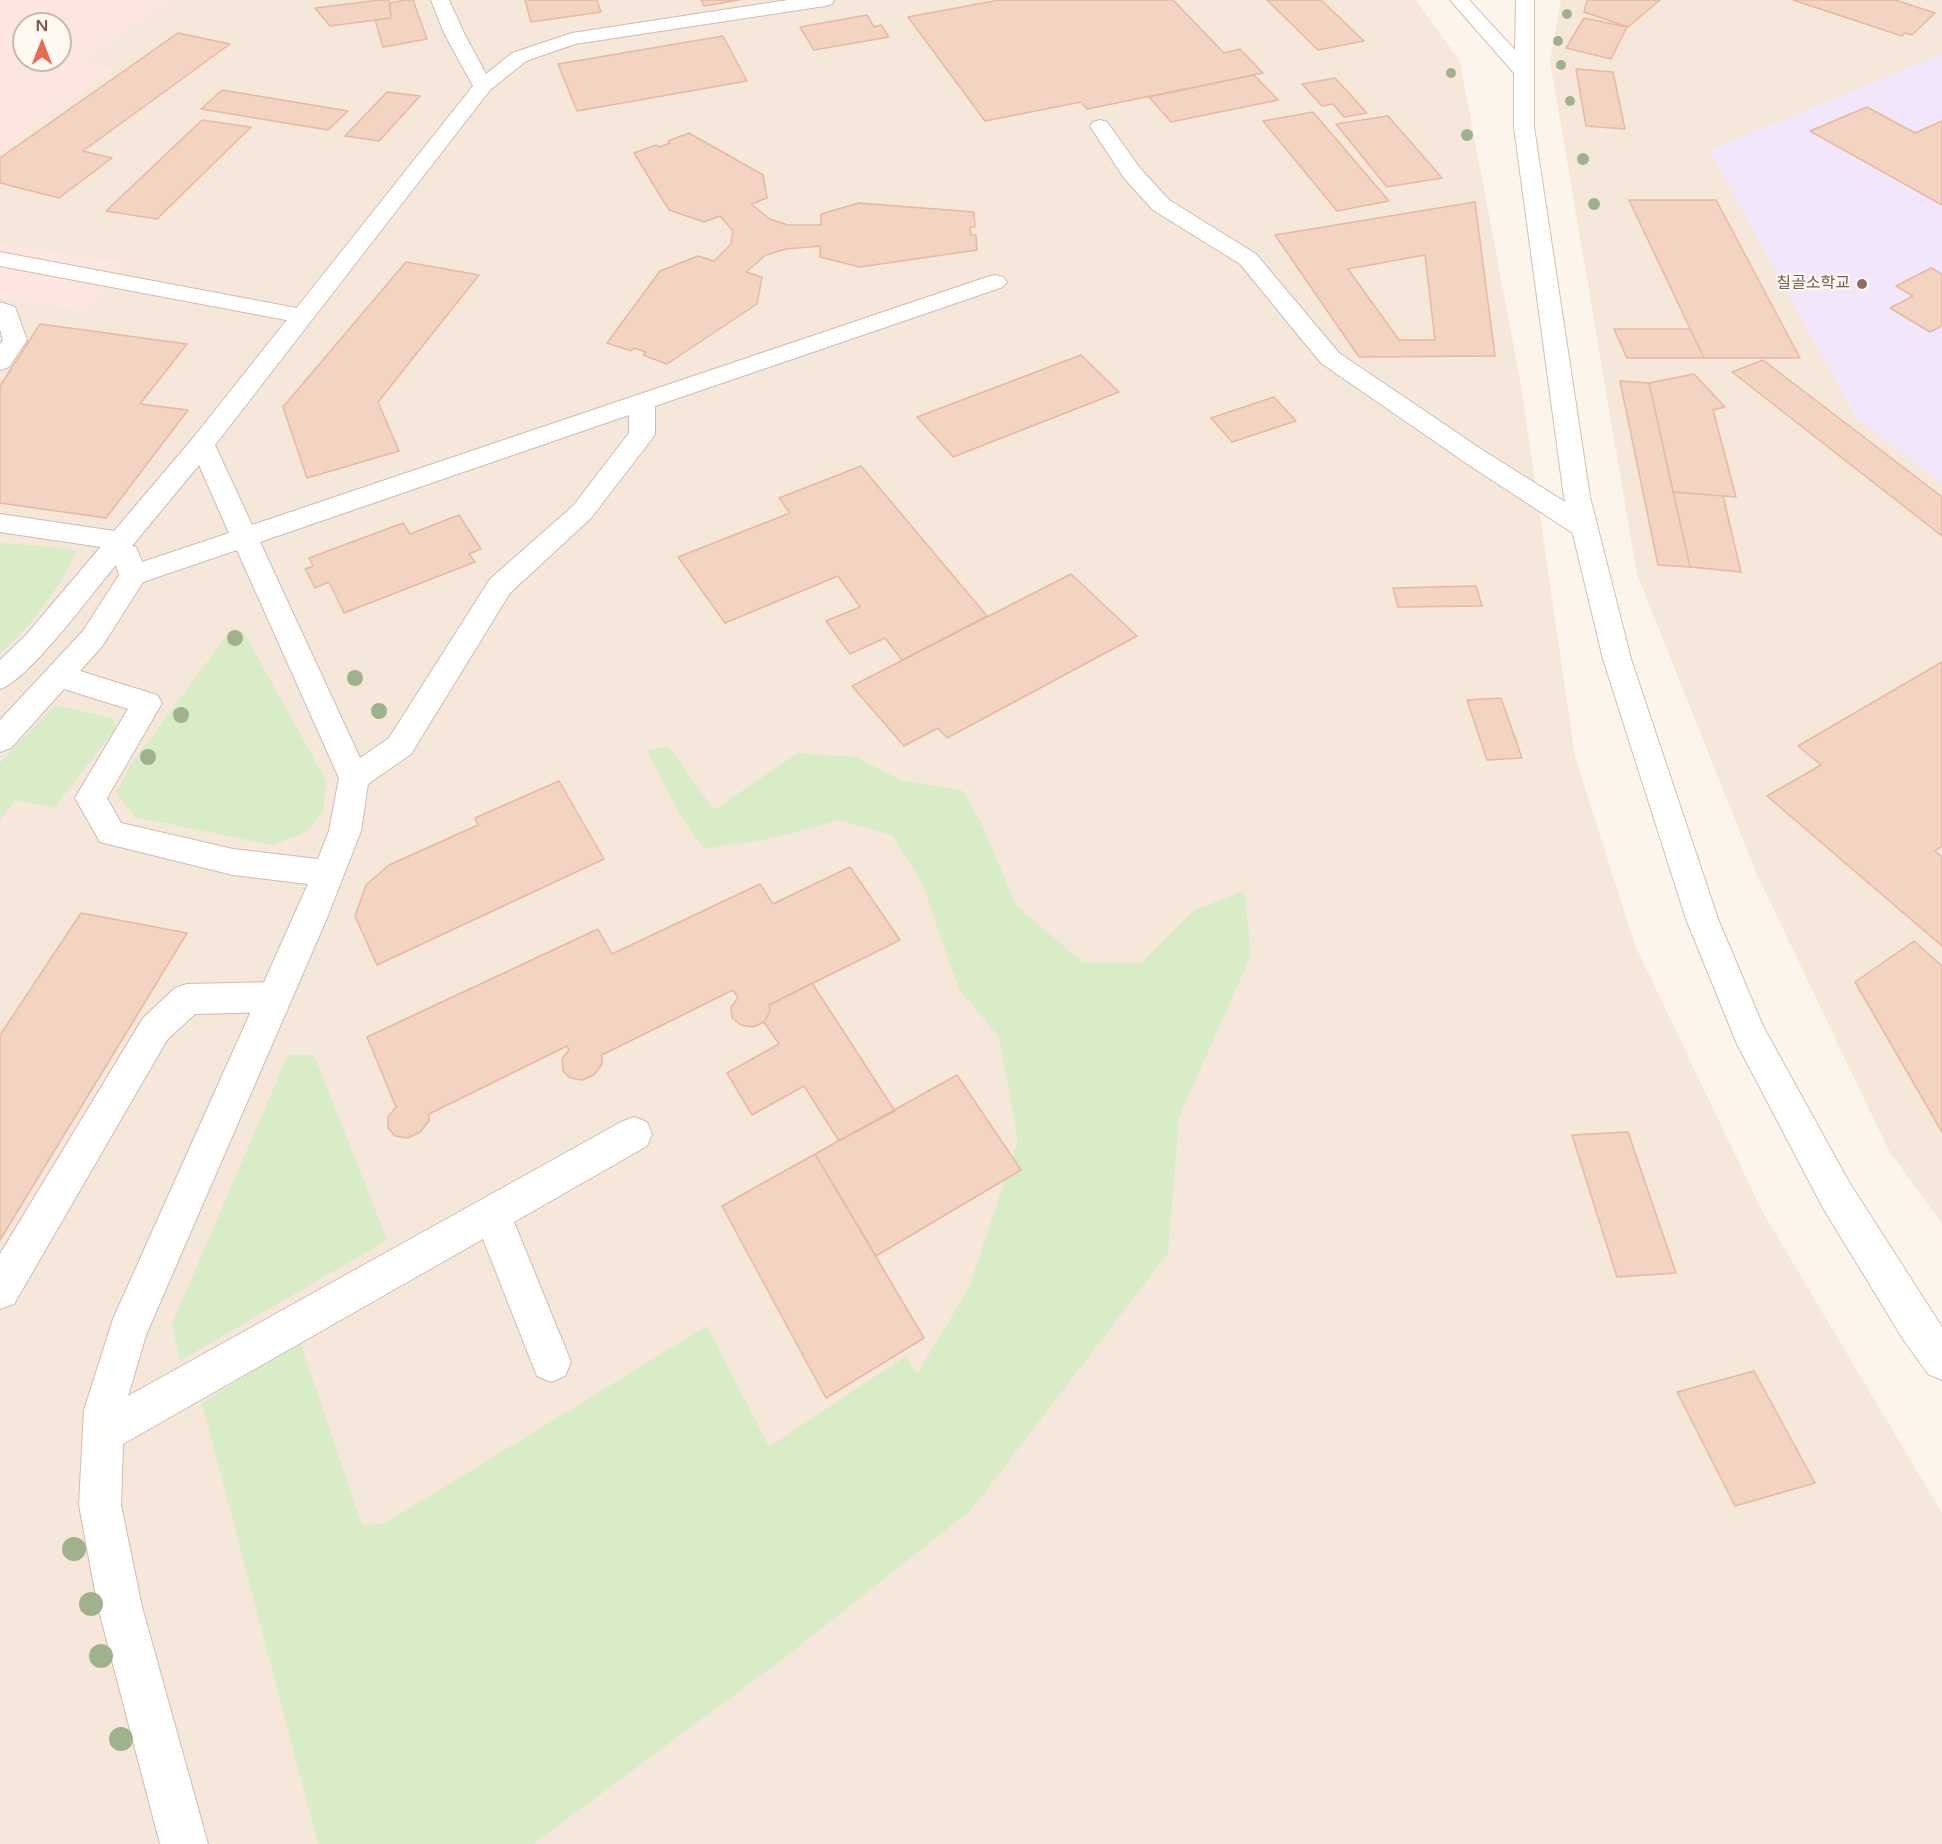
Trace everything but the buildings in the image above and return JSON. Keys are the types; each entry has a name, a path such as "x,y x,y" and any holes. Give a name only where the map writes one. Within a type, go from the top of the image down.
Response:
{"street":[{"path":"440,0 454,33 483,86"},
{"path":"0,678 36,642 202,444 483,86 519,57 572,39 825,0"},
{"path":"1459,0 1525,73"},
{"path":"1525,0 1524,126 1577,497 1617,659 1702,919 1749,1033 1836,1195 1917,1325 1942,1360"},
{"path":"1100,126 1132,174 1161,206 1248,259 1330,358 1584,528"},
{"path":"0,259 302,316"},
{"path":"0,740 93,638 133,575 995,282"},
{"path":"0,309 7,312 15,340 0,362"},
{"path":"354,778 400,746 500,586 582,513 642,434 642,402"},
{"path":"184,1844 120,1607 100,1505 104,1410 127,1333 276,997 345,831 354,778 202,444"},
{"path":"0,524 121,541"},
{"path":"121,541 133,575"},
{"path":"59,676 147,702 91,798 111,833 233,862 328,873"},
{"path":"0,1290 155,1029 187,999 276,997"},
{"path":"103,1433 634,1134"},
{"path":"492,1214 551,1362"}],"shaded area":[{"path":"0,0 1416,0 1460,62 1521,385 1575,757 1635,945 1762,1211 1942,1513 1942,1844 0,1844"},
{"path":"0,0 172,0 85,61 114,69 0,152"},
{"path":"1561,0 1942,0 1942,1223 1889,1151 1755,870 1637,574 1550,61"},
{"name":"칠골소학교","path":"1942,54 1942,484 1856,418 1709,150"},
{"path":"0,244 129,263 83,311 0,299"}],"green space":[{"path":"0,543 68,548 76,552 62,579 43,607 0,653"},
{"path":"243,631 326,781 323,812 308,831 273,845 135,817 116,792 130,766 228,634"},
{"path":"55,705 112,718 115,729 54,808 16,800 0,820 0,763"},
{"path":"668,746 714,810 798,753 856,757 901,780 963,791 981,823 1016,905 1082,962 1141,963 1195,910 1244,891 1251,955 1179,1117 1168,1253 971,1510 784,1658 533,1844 318,1844 202,1403 300,1342 362,1525 384,1524 707,1326 769,1447 906,1356 917,1374 969,1288 1018,1140 999,1037 959,989 922,883 892,835 839,820 773,838 705,849 685,823 647,751"},
{"path":"288,1055 314,1055 387,1240 180,1361 172,1324"}],"place":[{"name":"칠골소학교","path":"1862,284"}]}
